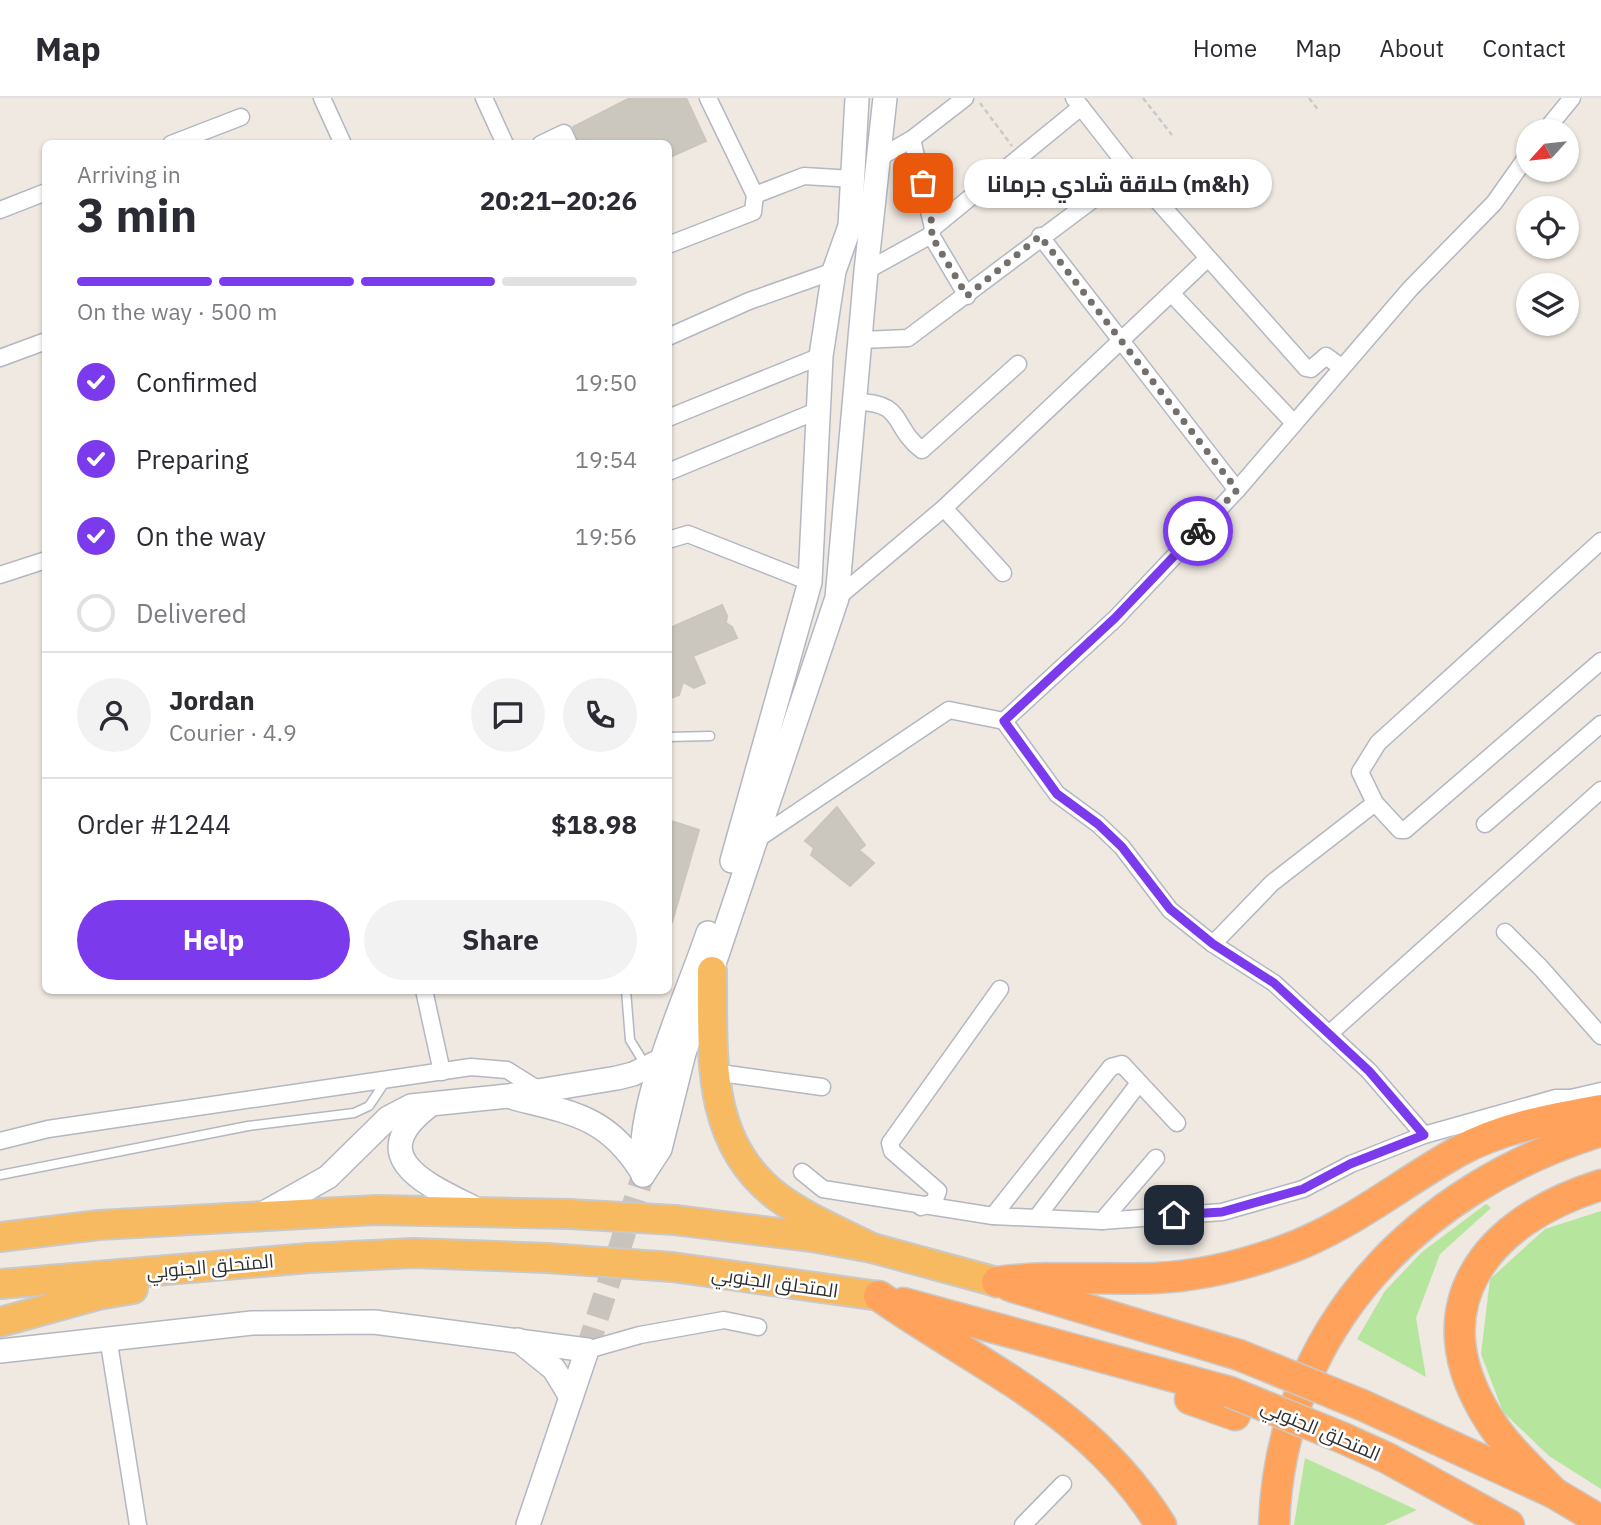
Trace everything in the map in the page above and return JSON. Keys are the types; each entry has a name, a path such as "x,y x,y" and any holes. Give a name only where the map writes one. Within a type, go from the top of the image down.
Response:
{"highway":[{"path":"712,971 713,1072 718,1107 731,1139 762,1182 790,1205 872,1248"},
{"path":"997,1282 1040,1277 1155,1278 1253,1260 1346,1224 1478,1142 1535,1122 1593,1108"},
{"path":"1274,1525 1283,1454 1301,1393 1328,1335 1376,1269 1405,1239 1469,1189 1542,1150 1593,1108"},
{"path":"1554,1493 1505,1442 1477,1398 1461,1348 1463,1300 1483,1259 1515,1226 1554,1203 1601,1185"},
{"name":"المتحلق الجنوبي","path":"0,1237 99,1226 376,1210 569,1214 675,1220 812,1237 872,1248 997,1282 1239,1355 1362,1405 1554,1493 1601,1521"},
{"path":"0,1225 99,1226"},
{"name":"المتحلق الجنوبي","path":"0,1283 309,1258 414,1253 547,1258 672,1267 879,1296 1103,1356 1232,1403 1336,1445 1387,1458 1500,1520"},
{"path":"0,1322 98,1295 309,1258"},
{"path":"879,1296 1021,1384 1059,1412 1109,1458 1161,1525"}],"main road":[{"path":"643,1175 642,1141 655,1064 739,839 810,582 821,356 834,271 850,226 857,98"},
{"path":"643,1175 660,1149 679,1069 837,598 866,271 885,98"},
{"path":"813,527 842,534"},
{"path":"435,1101 508,1096 617,1078 655,1064"},
{"path":"508,1096 596,1122 620,1141 643,1175"},
{"name":"المتحلق الجنوبي","path":"435,1101 404,1129 400,1147 406,1166 419,1180 483,1212"},
{"name":"المتحلق الجنوبي","path":"256,1217 303,1194 328,1177 388,1118 411,1106 435,1101"},
{"path":"0,1351 252,1323 374,1322 516,1338 587,1350 528,1525"},
{"path":"516,1338 554,1369 571,1397"}],"street":[{"path":"322,98 341,140"},
{"path":"484,98 503,140"},
{"path":"672,243 753,212 755,195 708,98"},
{"path":"877,159 912,139 965,98"},
{"path":"1555,119 1572,98"},
{"path":"866,271 932,232 1020,156 1077,102 1207,259 1306,368 1311,369 1326,356 1341,368"},
{"path":"182,140 241,117"},
{"path":"549,140 564,133 567,140"},
{"path":"912,139 932,232 967,296"},
{"path":"861,340 908,338 1131,170"},
{"path":"1004,721 1115,618 1237,490 1410,289 1494,203 1516,172"},
{"path":"755,195 804,176 853,179"},
{"path":"0,210 42,194"},
{"path":"1040,236 1237,490"},
{"path":"837,598 944,508 1207,259"},
{"path":"672,335 749,301 834,271"},
{"path":"1171,293 1293,422"},
{"path":"0,358 42,342"},
{"path":"672,416 821,356"},
{"path":"856,402 876,402 890,409 922,450 1018,363"},
{"path":"672,470 818,410"},
{"path":"944,508 1003,573"},
{"path":"672,539 688,534 810,582"},
{"path":"1601,541 1378,743 1360,772 1375,803 1400,830 1405,830 1601,661"},
{"path":"0,575 42,561"},
{"path":"755,840 949,710 1004,721 1057,794 1098,824 1122,847 1170,909 1213,944 1274,983 1369,1071 1424,1135"},
{"path":"1485,824 1601,724"},
{"path":"1329,1034 1601,790"},
{"path":"1213,944 1272,883 1375,803"},
{"path":"1505,932 1601,1036"},
{"path":"921,1207 934,1202 938,1191 892,1151 890,1143 1000,989"},
{"path":"425,994 442,1072"},
{"path":"993,1216 1111,1067 1122,1065 1177,1123"},
{"path":"0,1141 48,1129 471,1067 506,1070 539,1090"},
{"path":"713,1072 822,1087"},
{"path":"1037,1217 1139,1083"},
{"path":"802,1172 823,1189 921,1207 993,1216 1102,1221 1222,1212 1303,1189 1350,1164 1424,1135 1556,1098 1593,1108"},
{"path":"1102,1221 1156,1158"},
{"path":"587,1350 640,1335 724,1320 758,1327"},
{"path":"108,1337 138,1525"},
{"path":"1023,1525 1063,1484"}],"lane":[{"path":"672,737 710,736"},
{"path":"626,994 630,1040 655,1064"},
{"path":"0,1175 237,1128 354,1113 369,1106 387,1079"}],"path":[{"path":"976,98 1020,156"},
{"path":"1143,98 1172,135"},
{"path":"1309,98 1319,111"}],"green space":[{"path":"1486,1204 1491,1208 1440,1254 1416,1318 1426,1377 1357,1339 1385,1291 1422,1252"},
{"path":"1601,1211 1601,1489 1549,1456 1503,1412 1481,1354 1490,1279 1545,1229"},
{"path":"1305,1458 1417,1510 1384,1525 1294,1525"}],"building":[{"path":"630,98 686,98 706,141 672,156 672,140 578,140 573,127"},
{"path":"722,605 727,616 726,623 732,627 737,638 693,656 705,683 694,688 683,682 679,695 672,698 672,627"},
{"path":"837,807 865,845 859,850 874,863 850,886 811,855 814,848 805,841"},
{"path":"672,821 699,830 672,922"}],"tunnel":[{"path":"587,1350 643,1175"}],"way so far":[{"path":"923,183 933,228 931,235 967,296 1040,236 1122,339 1237,490 1198,531"}],"place":[{"name":"حلاقة شادي جرمانا (m&h)","path":"923,183"}],"route":[{"path":"1174,1215 1222,1212 1303,1189 1350,1164 1424,1135 1369,1071 1274,983 1213,944 1170,909 1122,847 1098,824 1057,794 1004,721 1115,618 1198,531"}]}
